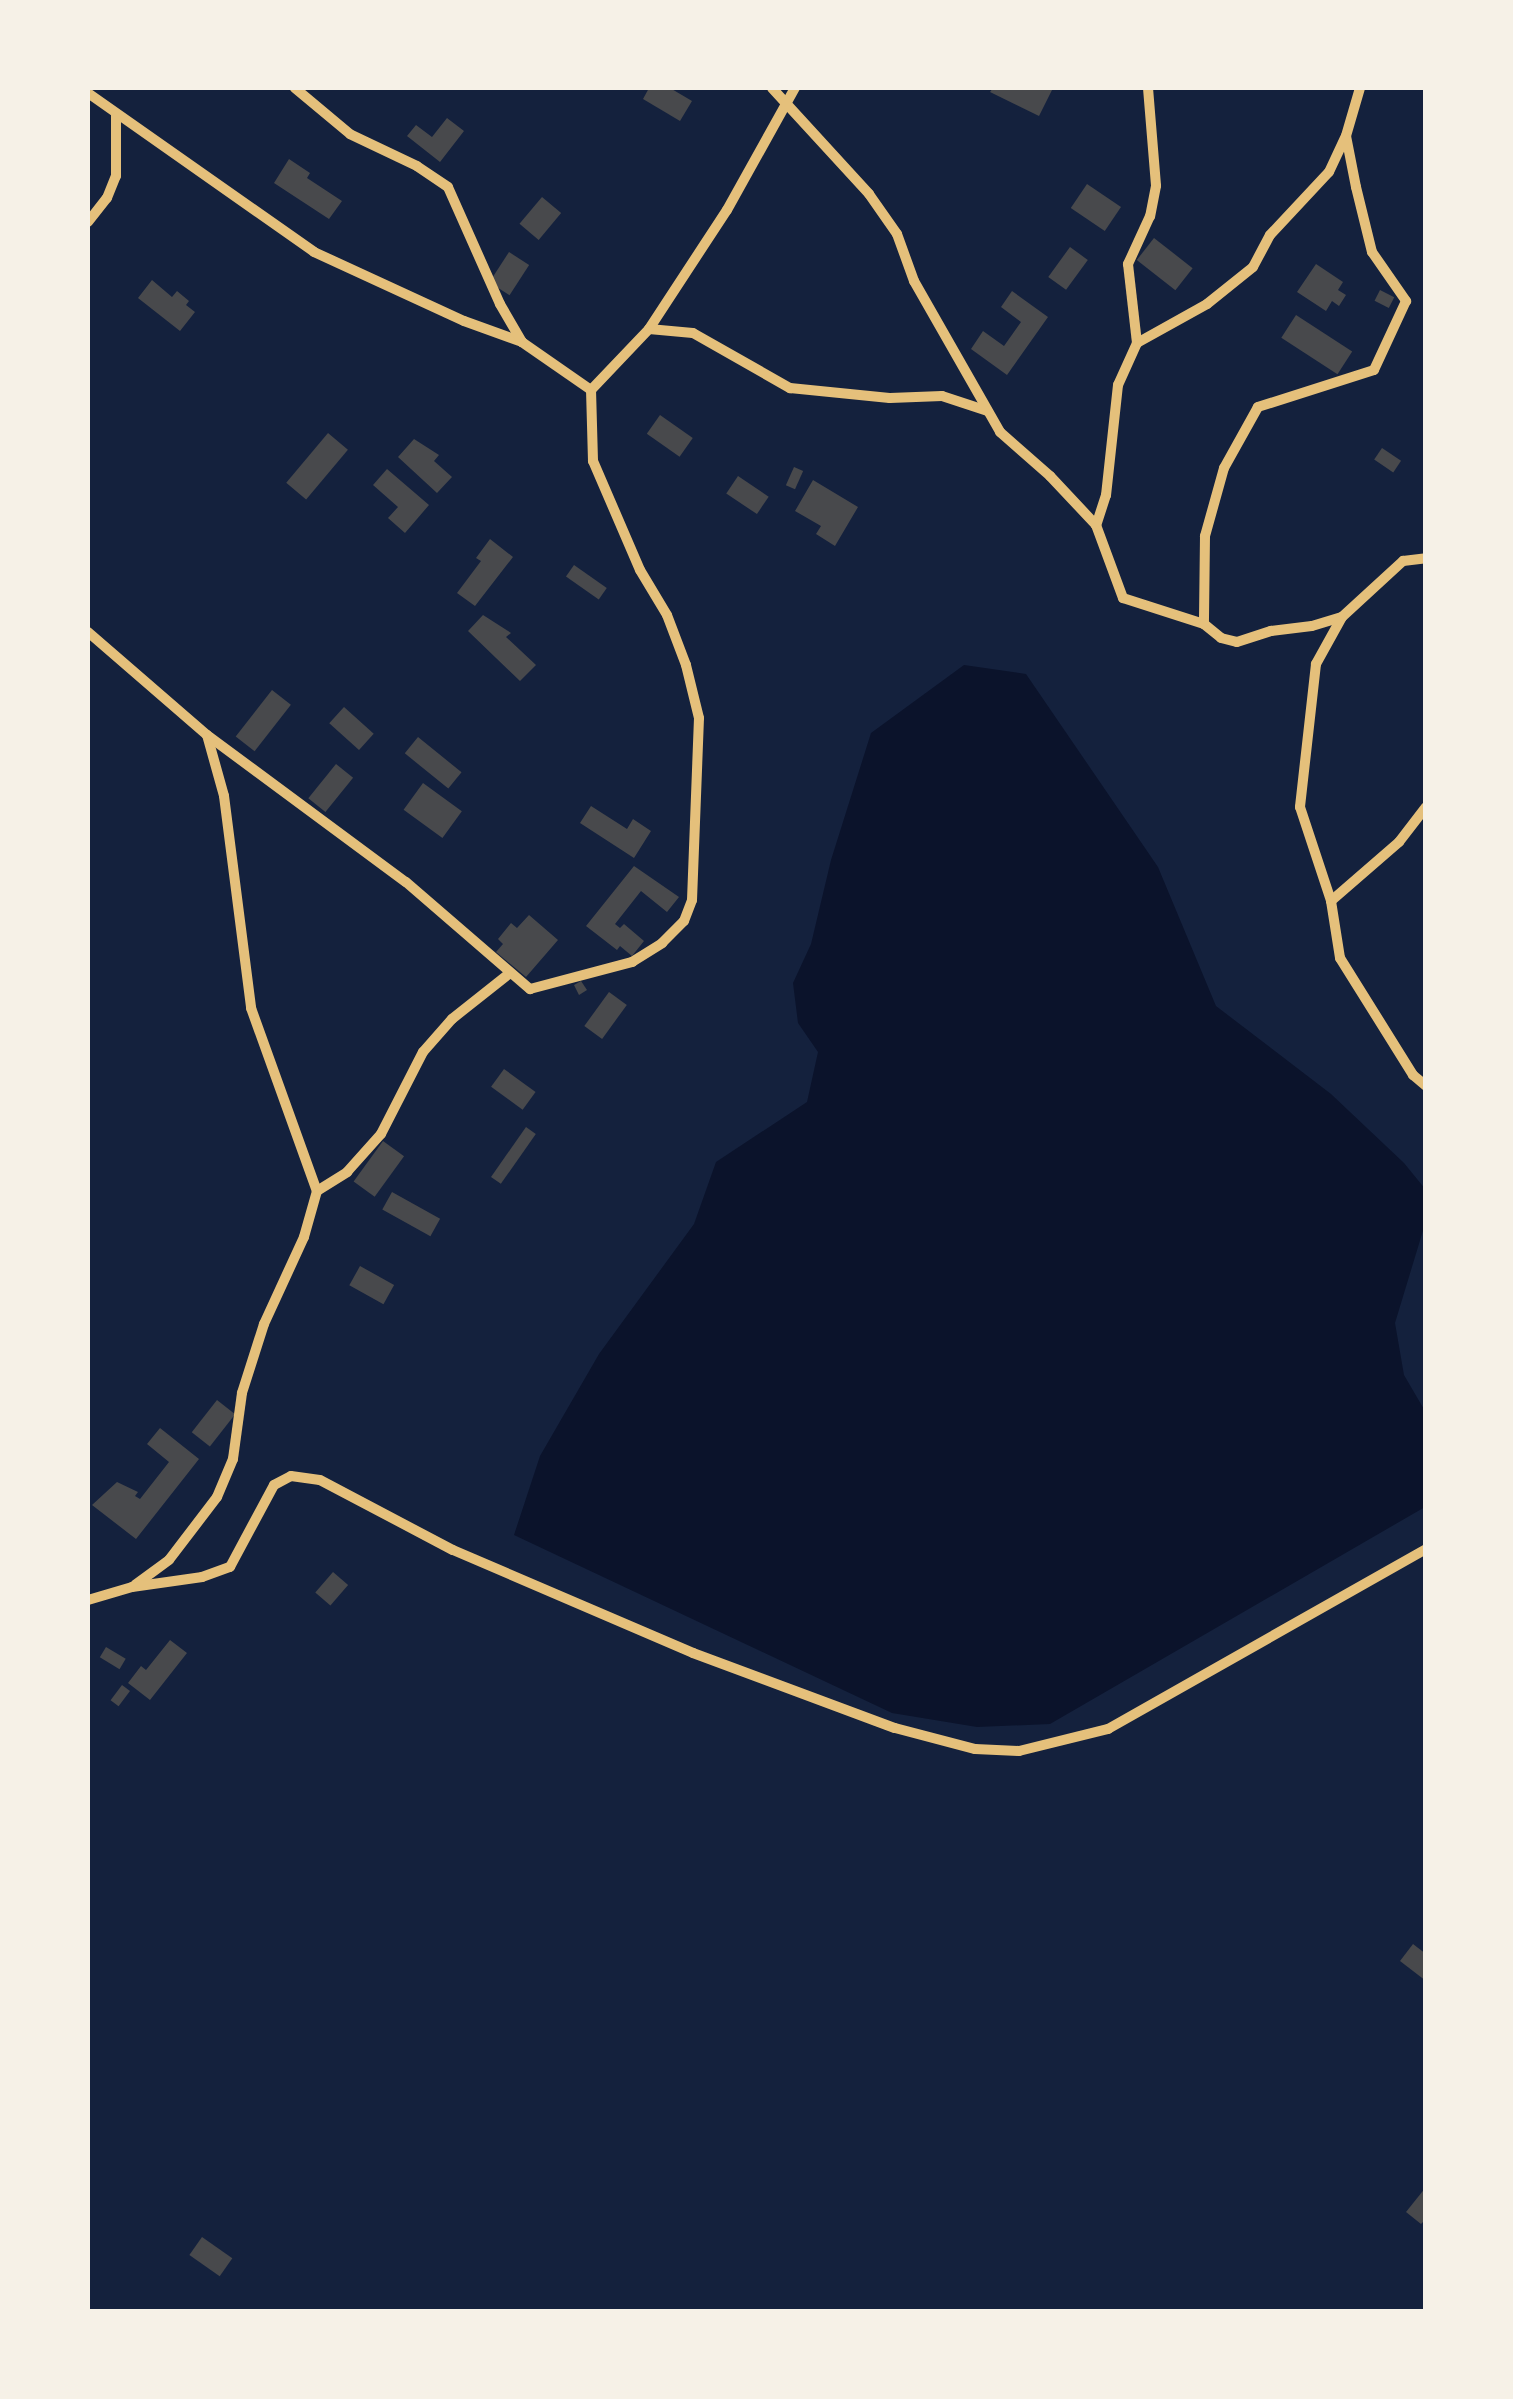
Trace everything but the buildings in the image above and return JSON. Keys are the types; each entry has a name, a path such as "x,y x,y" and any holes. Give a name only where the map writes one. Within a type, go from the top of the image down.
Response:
{"street":[{"path":"295,88 350,134 417,166 448,187 484,272 522,342"},
{"path":"772,88 869,194 896,234 914,282 1000,432 1050,476 1096,525 1122,598 1204,624 1221,638 1237,642 1342,617"},
{"path":"88,632 207,735 406,882 530,988 632,962 662,943 684,921 692,900 699,718 666,616 640,570 593,461 591,390 649,329 726,210 795,88"},
{"path":"1096,525 1106,495 1118,385 1137,343 1128,264 1150,216 1156,186 1148,88"},
{"path":"1137,343 1207,304 1253,267 1270,234 1329,172 1346,136 1360,88"},
{"path":"88,93 314,252 464,321 522,342 591,390"},
{"path":"88,222 107,198 116,176 116,114"},
{"path":"1204,624 1205,536 1224,468 1258,407 1374,370 1406,301 1372,252 1346,136"},
{"path":"649,329 693,334 790,388 890,398 942,396 988,411"},
{"path":"1426,558 1403,561 1342,617 1316,664 1300,806 1331,901 1340,958 1413,1075 1426,1086"},
{"path":"132,1587 169,1560 217,1497 233,1459 242,1393 264,1324 304,1237 317,1191 252,1008 224,796 207,735"},
{"path":"1331,901 1400,842 1426,807"},
{"path":"317,1191 347,1172 382,1134 423,1052 452,1019 510,973"},
{"path":"88,1600 132,1587 202,1577 230,1566 274,1485 290,1476 320,1480 453,1550 692,1654 895,1728 974,1750 1019,1751 1065,1743 1108,1729 1426,1549"}],"water":[{"path":"964,665 1026,674 1158,867 1216,1006 1331,1094 1404,1163 1426,1190 1425,1224 1395,1323 1404,1375 1425,1411 1425,1507 1050,1724 977,1727 892,1713 514,1535 540,1456 599,1354 694,1224 716,1162 807,1102 818,1052 798,1023 793,983 811,944 831,860 871,733"}]}
